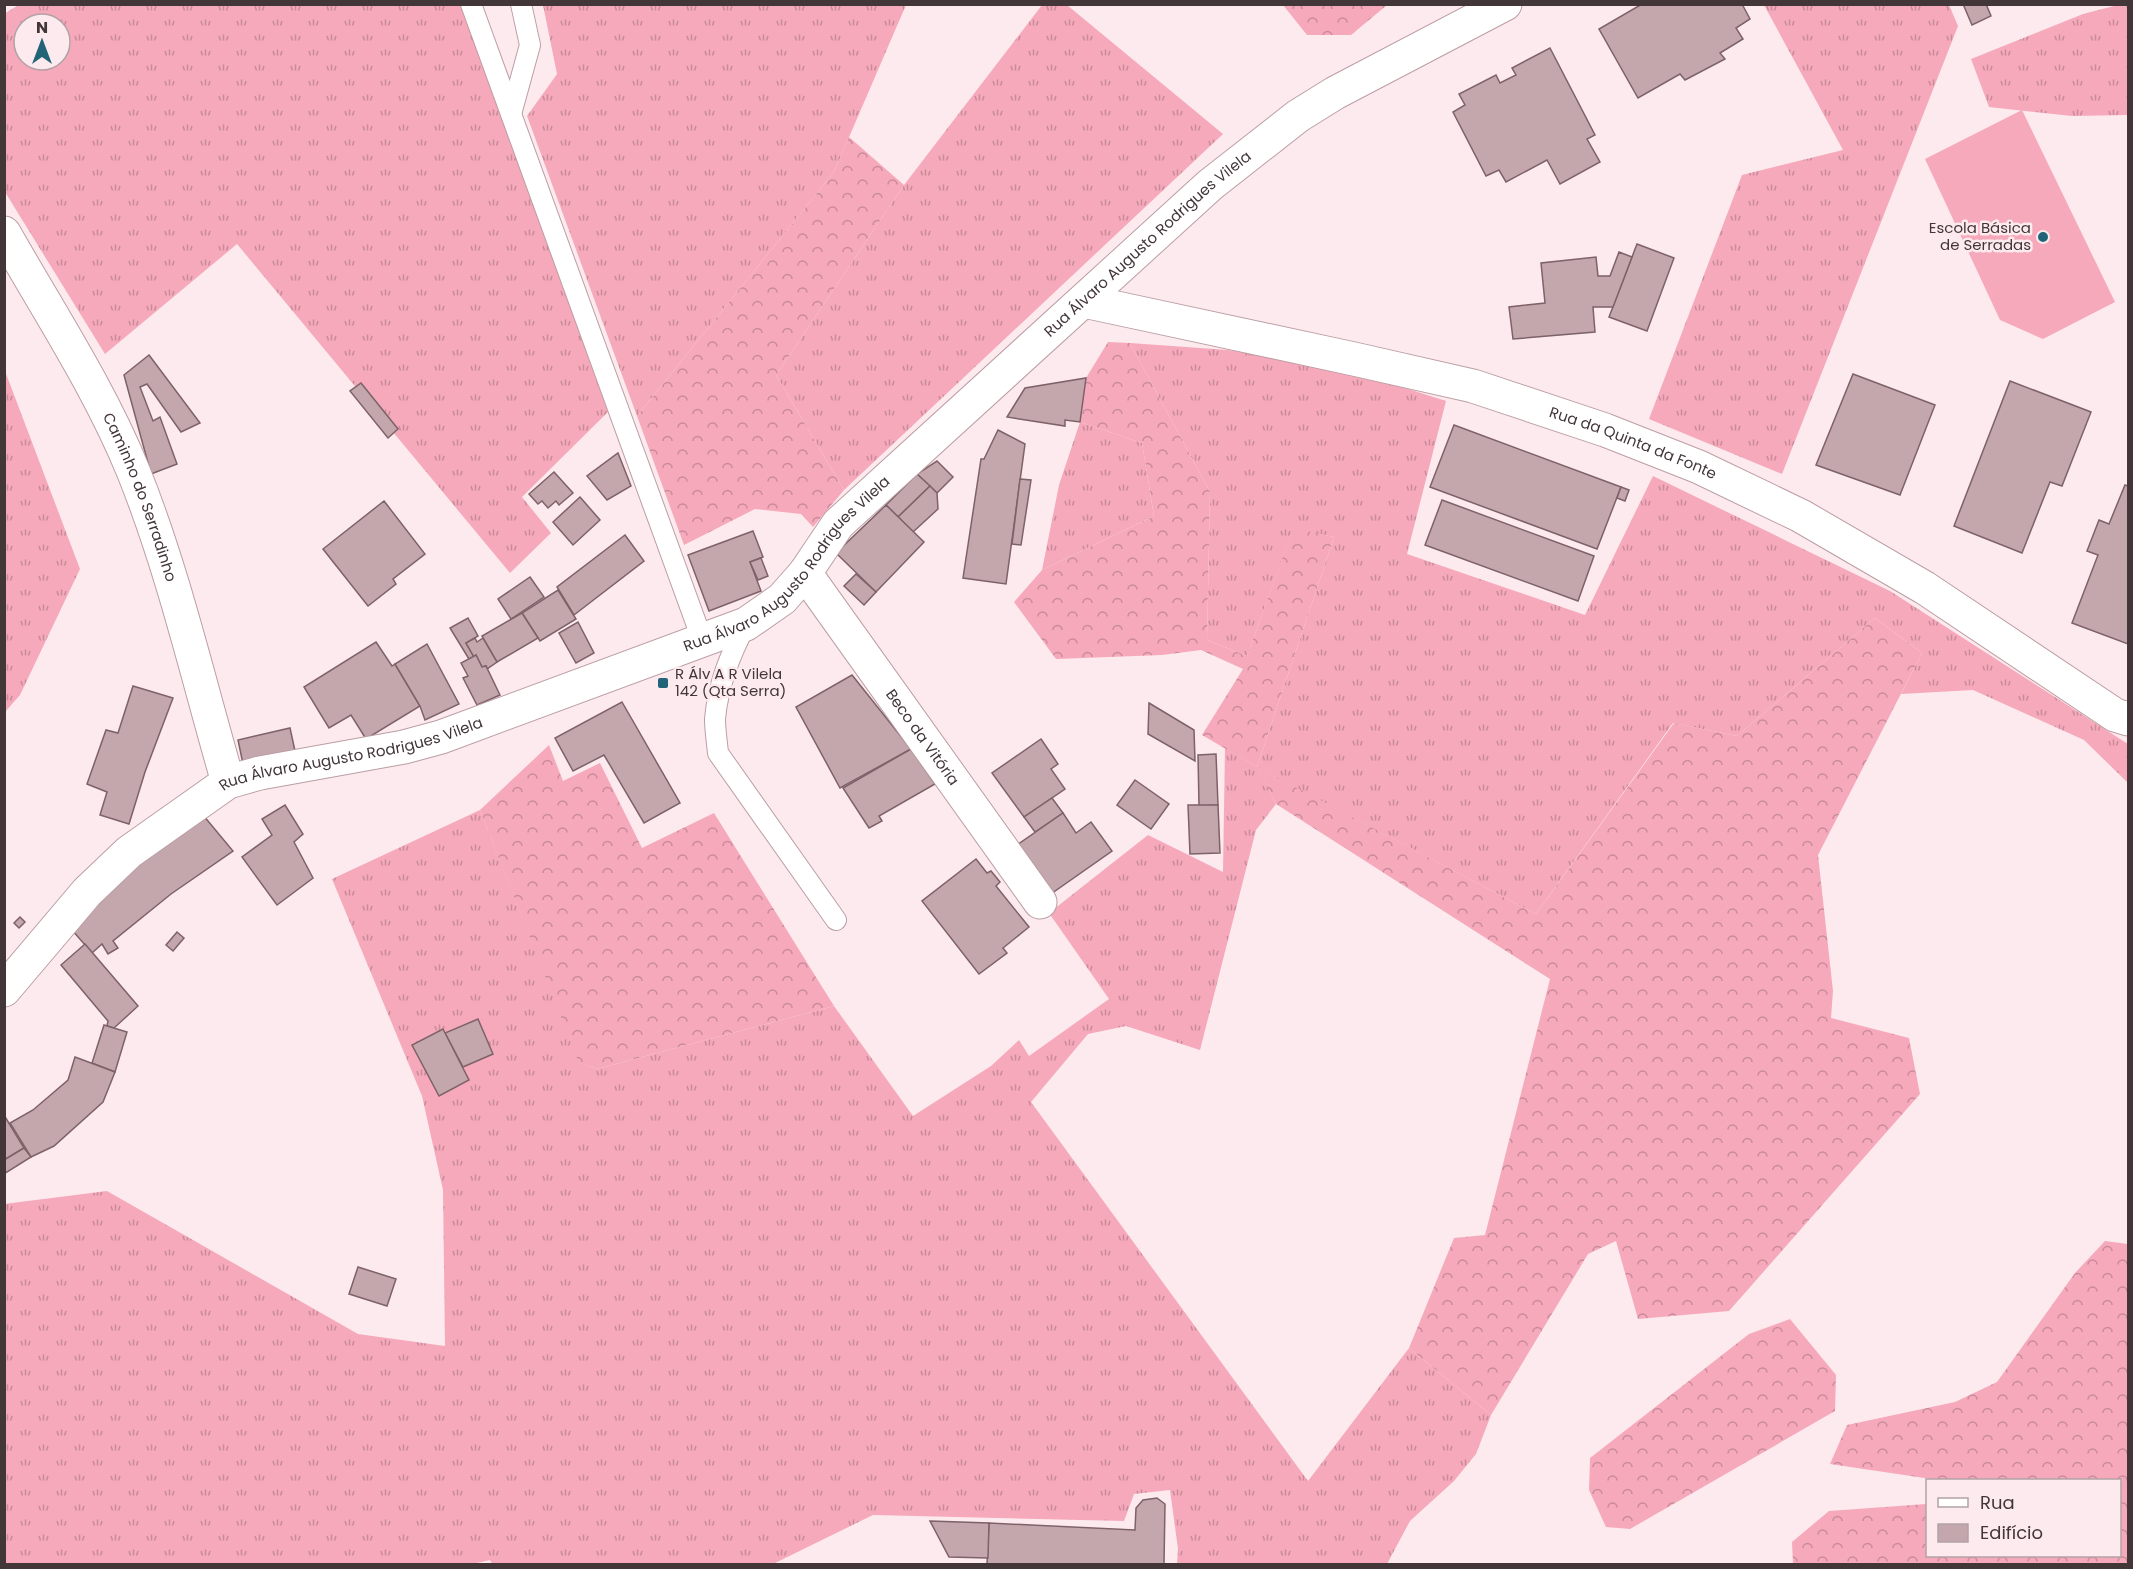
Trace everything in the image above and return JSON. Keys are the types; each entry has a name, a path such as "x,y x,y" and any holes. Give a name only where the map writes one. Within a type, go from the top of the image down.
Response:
{"street":[{"name":"Rua Álvaro Augusto Rodrigues Vilela","path":"4,990 87,892 129,852 228,782 260,773 404,747 441,737 703,642 746,624 782,599 806,573 838,524 1210,186 1299,116 1335,93 1467,13 1505,4"},
{"name":"Caminho do Serradinho","path":"4,233 98,395 134,473 165,562 228,782"},
{"name":"Rua da Quinta da Fonte","path":"1084,301 1354,358 1473,386 1605,430 1699,467 1801,516 1925,588 2115,715 2128,719"},
{"name":"Beco da Vitória","path":"806,573 1040,902"}],"lane":[{"path":"471,4 703,642"},
{"path":"511,114 530,45 521,4"},
{"path":"746,624 728,659 722,681 715,720 718,753 836,920"}],"green space":[{"path":"20,4 462,5 608,412 522,497 551,533 510,573 237,244 105,354 5,192 4,14"},
{"path":"543,5 906,5 834,172 637,416 527,116 557,74"},
{"path":"1042,5 1067,5 1223,134 844,490 776,375 904,185"},
{"path":"1283,5 1387,5 1351,35 1307,35"},
{"path":"1764,5 1949,5 1958,26 1782,474 1649,419 1742,175 1843,150"},
{"path":"2118,5 2128,5 2128,115 2072,116 1989,107 1971,59 2083,14"},
{"path":"2022,110 2115,302 2043,339 2000,320 1925,159"},
{"path":"849,137 904,185 776,375 844,490 813,527 801,514 755,509 684,545 637,416 834,172"},
{"path":"1108,342 1130,343 1210,492 1207,640 1247,656 1293,528 1334,537 1257,767 1202,735 1243,669 1201,650 1162,655 1056,659 1014,602 1042,570 1154,516 1142,443 1080,422 1086,378"},
{"path":"1130,343 1228,350 1342,368 1446,401 1407,554 1585,615 1653,476 1890,591 2128,744 2128,783 2084,740 1973,690 1901,694 1922,653 1875,618 1737,736 1673,723 1536,914 1258,768 1276,804 1256,830 1200,1050 1126,1026 1088,1034 1031,1102 1308,1481 1409,1348 1491,1415 1476,1454 1454,1481 1410,1521 1387,1564 1177,1564 1178,1549 1170,1490 1134,1494 1124,1521 873,1515 773,1564 492,1564 490,1560 472,1564 5,1564 4,1204 107,1191 358,1334 445,1346 443,1190 422,1096 332,879 480,810 580,1063 597,1069 834,1006 913,1116 991,1066 1019,1040 1029,1056 1109,999 1049,913 1148,835 1223,872 1225,748 1257,767 1334,537 1293,529 1247,656 1207,640 1210,492"},
{"path":"5,371 80,569 20,695 5,712"},
{"path":"1080,422 1142,443 1154,516 1042,570 1059,485"},
{"path":"1875,618 1922,653 1818,855 1833,991 1831,1018 1909,1038 1920,1094 1729,1311 1638,1319 1616,1241 1588,1254 1491,1415 1409,1348 1454,1238 1485,1235 1550,979 1276,804 1257,767 1536,914 1674,723 1737,736"},
{"path":"549,745 563,781 600,763 642,848 714,813 834,1006 597,1069 579,1063 480,810"},
{"path":"2105,1241 2128,1244 2128,1564 1793,1564 1792,1542 1829,1511 1926,1504 1926,1557 2121,1557 2121,1479 1931,1479 1830,1464 1847,1425 1955,1402 1997,1382 2075,1273"},
{"path":"1790,1319 1836,1375 1835,1411 1630,1529 1606,1527 1589,1490 1590,1458 1749,1334"}],"building":[{"path":"1642,4 1742,4 1750,19 1736,28 1743,39 1720,53 1725,59 1685,80 1680,74 1638,98 1599,29"},
{"path":"1963,4 1986,4 1991,16 1972,25"},
{"path":"1550,48 1595,135 1587,139 1600,162 1560,184 1547,160 1506,182 1499,170 1486,176 1453,112 1465,105 1459,94 1496,75 1500,83 1516,75 1512,68"},
{"path":"1637,244 1674,258 1647,331 1609,317"},
{"path":"1619,252 1632,257 1613,307 1593,307 1595,332 1513,339 1509,307 1545,303 1541,263 1596,257 1598,276 1610,276"},
{"path":"149,355 200,423 181,432 147,384 140,387 153,421 160,417 177,464 151,474 124,375"},
{"path":"1853,374 1935,405 1900,495 1816,465"},
{"path":"1086,378 1080,422 1065,420 1065,426 1007,417 1025,388"},
{"path":"2010,381 2091,412 2062,486 2050,482 2022,553 1954,526"},
{"path":"361,383 398,429 388,438 350,391"},
{"path":"1454,425 1621,487 1597,549 1430,487"},
{"path":"998,430 1025,444 1006,584 963,578 981,459 984,459"},
{"path":"618,453 631,486 607,500 587,476"},
{"path":"937,461 953,477 937,493 917,474"},
{"path":"554,472 573,493 559,505 556,501 548,508 542,501 538,504 529,494"},
{"path":"917,474 930,486 898,517 886,505"},
{"path":"1020,479 1031,480 1021,545 1012,544"},
{"path":"2125,485 2128,486 2128,644 2072,623 2098,555 2087,551 2099,520 2109,524"},
{"path":"930,486 937,493 938,509 913,532 898,517"},
{"path":"1621,487 1629,490 1625,501 1617,498"},
{"path":"580,497 600,520 573,545 553,522"},
{"path":"1442,500 1594,556 1578,601 1425,545"},
{"path":"384,501 425,554 393,579 396,584 368,606 323,549"},
{"path":"886,505 924,542 876,592 836,553"},
{"path":"753,531 763,557 750,562 761,591 709,611 688,555"},
{"path":"625,535 644,561 574,615 557,587"},
{"path":"761,558 768,576 758,580 750,562"},
{"path":"856,574 876,592 864,605 844,586"},
{"path":"530,577 544,597 511,619 498,599"},
{"path":"558,590 576,619 540,641 522,613"},
{"path":"522,613 538,638 497,662 482,636"},
{"path":"468,618 478,636 466,643 474,657 469,659 450,628"},
{"path":"578,622 594,653 576,663 559,633"},
{"path":"475,638 477,642 483,638 497,662 487,669 486,666 482,667 466,643"},
{"path":"376,642 392,666 395,664 420,706 366,739 351,715 329,728 304,687"},
{"path":"427,644 459,704 425,720 420,706 395,664"},
{"path":"476,655 482,667 486,666 500,695 477,705 463,678 468,676 461,663"},
{"path":"852,675 911,749 840,788 796,707"},
{"path":"133,686 173,698 145,772 129,824 100,815 107,792 87,784 106,730 118,733"},
{"path":"622,702 680,803 644,823 604,755 573,771 555,738"},
{"path":"1149,703 1194,730 1195,761 1148,734"},
{"path":"290,728 295,751 243,764 238,740"},
{"path":"1041,739 1058,764 1051,769 1065,789 1024,817 992,773"},
{"path":"911,749 935,784 879,816 882,821 869,828 843,788"},
{"path":"1216,754 1218,805 1199,806 1198,755"},
{"path":"1135,780 1169,804 1151,829 1117,805"},
{"path":"1052,798 1063,813 1035,832 1024,817"},
{"path":"285,805 303,834 294,842 313,878 277,905 242,857 272,835 262,819"},
{"path":"1188,805 1218,805 1220,853 1190,854"},
{"path":"1063,813 1076,833 1091,822 1112,851 1048,896 1014,847"},
{"path":"203,815 233,851 171,894 113,941 118,948 108,954 102,944 92,953 72,930 105,891"},
{"path":"976,859 987,873 991,871 1000,882 996,886 1029,927 1003,948 1007,953 979,974 922,901"},
{"path":"20,917 25,922 19,928 14,923"},
{"path":"177,932 184,938 173,951 166,945"},
{"path":"85,944 138,1006 114,1028 107,1026 108,1021 61,965"},
{"path":"478,1019 493,1054 463,1067 445,1033"},
{"path":"104,1025 127,1032 115,1072 92,1063"},
{"path":"443,1029 469,1080 439,1096 412,1045"},
{"path":"75,1057 115,1072 103,1102 54,1146 31,1157 10,1123 33,1110 68,1080"},
{"path":"4,1115 24,1148 4,1160"},
{"path":"24,1148 31,1157 4,1174 4,1160"},
{"path":"358,1267 396,1279 387,1306 349,1294"},
{"path":"1157,1498 1165,1504 1164,1564 987,1564 989,1523 1135,1530 1136,1508 1143,1500"},
{"path":"930,1521 989,1523 988,1558 949,1557"}],"place":[{"name":"Escola Básica de Serradas","path":"2043,237"},
{"name":"R Álv A R Vilela 142 (Qta Serra)","path":"663,683"}]}
